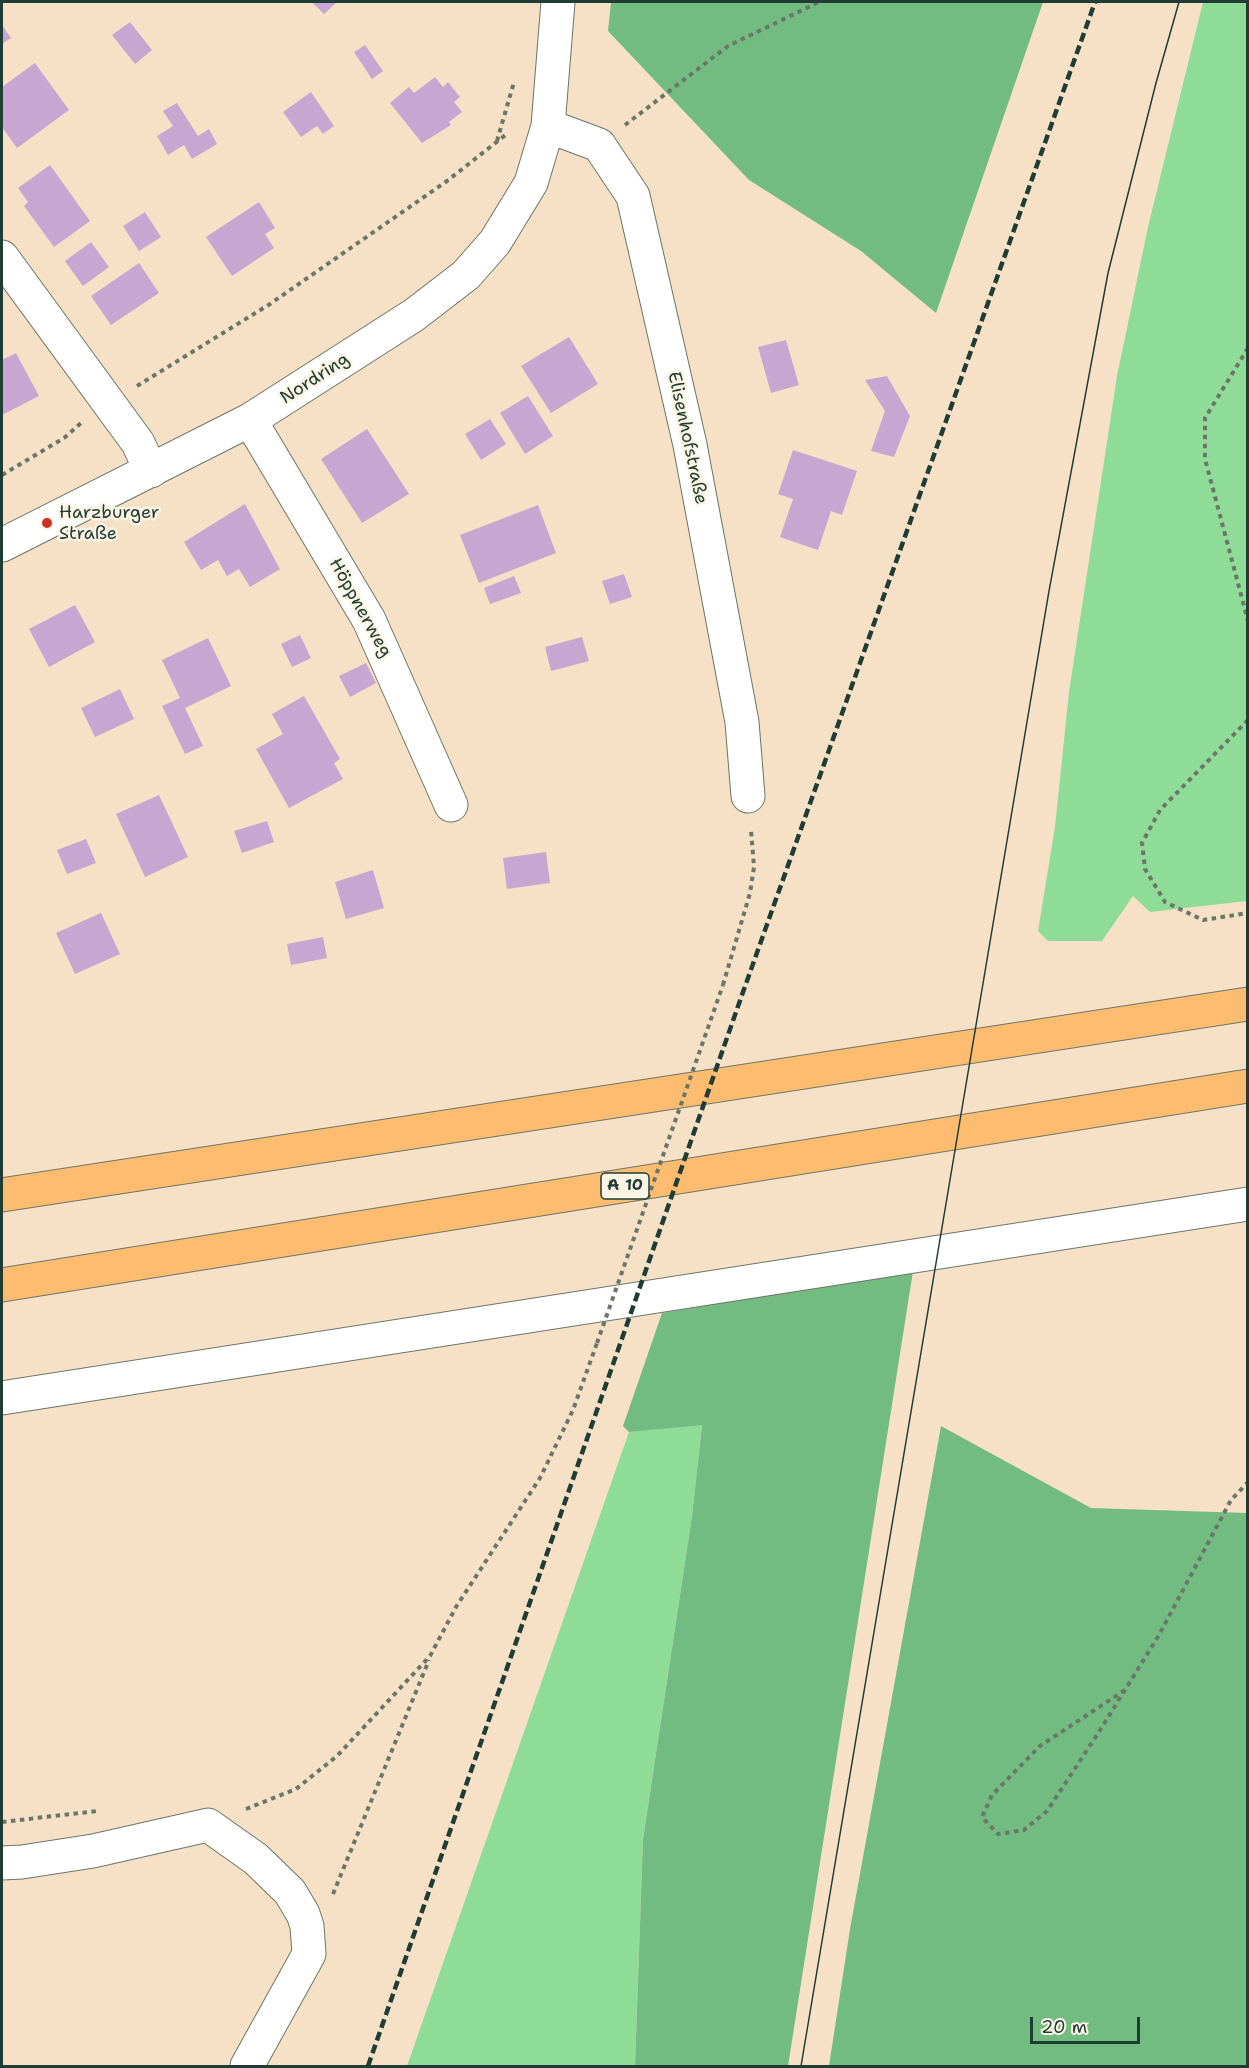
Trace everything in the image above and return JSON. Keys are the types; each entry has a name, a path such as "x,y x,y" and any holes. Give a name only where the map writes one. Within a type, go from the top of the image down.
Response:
{"highway":[{"path":"2,1195 1248,1004"},
{"name":"A 10","path":"2,1285 1248,1086"}],"street":[{"name":"Nordring","path":"2,545 250,420 414,315 466,274 495,242 531,183 548,126 555,2"},
{"path":"548,126 599,145"},
{"name":"Elisenhofstraße","path":"599,145 633,196 690,445 742,722 748,796"},
{"path":"2,257 138,443 151,471"},
{"name":"Höppnerweg","path":"250,420 369,620 451,805"},
{"path":"2,1398 1248,1204"},
{"path":"2,1863 93,1851 208,1825 255,1859 290,1892 303,1914 308,1926 309,1954 247,2067"}],"path":[{"path":"599,145 728,46 819,2"},
{"path":"2,475 64,438 109,404 270,304 447,182 496,141 527,120 548,126"},
{"path":"1248,348 1205,418 1205,459 1248,621"},
{"path":"1248,720 1160,810 1142,843 1145,869 1166,902 1203,920 1248,913"},
{"path":"331,1900 430,1656 456,1607 540,1478 573,1410 723,985 750,893 754,867 748,796"},
{"path":"1125,1690 1040,1746 992,1795 982,1817 999,1834 1024,1830 1047,1811 1125,1690 1159,1635 1231,1500 1248,1482"},
{"path":"208,1825 296,1789 337,1756 430,1656"}],"green space":[{"path":"611,2 1043,2 936,313 861,251 749,180 608,31"},
{"path":"1203,2 1247,2 1247,901 1150,912 1133,896 1102,941 1048,941 1038,931 1055,827 1069,692 1117,376 1148,227"},
{"path":"913,1271 788,2066 635,2066 643,1839 692,1516 702,1425 629,1432 623,1426 662,1313"},
{"path":"702,1424 692,1516 643,1838 635,2066 407,2066 629,1432"},
{"path":"941,1426 1091,1508 1247,1513 1247,2066 829,2066 850,1929"}],"building":[{"path":"312,2 337,2 324,14"},
{"path":"130,22 152,50 135,64 112,35"},
{"path":"2,25 11,38 2,44"},
{"path":"365,45 383,71 372,79 354,52"},
{"path":"35,63 69,110 17,148 2,127 2,87"},
{"path":"435,77 443,87 448,82 460,97 454,102 462,112 449,122 451,125 422,143 390,103 409,87 414,93"},
{"path":"311,92 334,126 323,134 317,126 301,137 283,112"},
{"path":"177,103 198,136 209,129 217,144 192,159 184,145 168,155 157,136 173,126 163,111"},
{"path":"50,165 90,221 54,247 24,206 28,202 18,188"},
{"path":"259,202 275,228 265,234 274,248 232,276 206,237"},
{"path":"145,212 161,237 139,251 123,226"},
{"path":"91,242 109,267 83,286 65,261"},
{"path":"139,263 159,293 111,325 91,296"},
{"path":"569,337 598,384 551,413 521,366"},
{"path":"786,340 799,385 771,393 758,347"},
{"path":"16,353 39,396 2,415 2,360"},
{"path":"887,376 910,416 894,457 871,451 885,411 865,380"},
{"path":"528,396 553,436 525,454 500,413"},
{"path":"490,419 506,444 481,460 465,434"},
{"path":"367,429 409,494 362,523 321,459"},
{"path":"793,450 857,471 842,515 831,511 818,550 780,537 793,499 778,494"},
{"path":"245,504 280,569 250,587 239,569 227,576 218,560 201,570 184,542"},
{"path":"538,505 556,553 479,583 460,535"},
{"path":"624,574 632,597 610,604 602,581"},
{"path":"514,576 521,593 490,604 484,588"},
{"path":"75,605 95,642 49,667 29,629"},
{"path":"300,635 311,658 292,667 281,644"},
{"path":"582,637 589,661 551,671 545,647"},
{"path":"208,638 231,686 185,708 203,746 185,754 162,706 180,698 162,660"},
{"path":"366,663 376,683 350,697 339,676"},
{"path":"120,689 134,719 95,737 81,708"},
{"path":"304,696 340,759 334,763 343,779 289,808 256,749 283,734 272,714"},
{"path":"159,795 188,857 145,877 116,814"},
{"path":"267,821 274,842 242,853 234,831"},
{"path":"86,839 96,863 67,874 57,850"},
{"path":"546,852 550,883 507,889 503,858"},
{"path":"373,870 384,908 346,919 335,882"},
{"path":"101,913 120,954 75,974 56,933"},
{"path":"323,937 327,958 291,965 287,944"}],"tram line":[{"path":"801,2066 1049,591 1108,273 1179,2"}],"railway":[{"path":"368,2066 743,992 1095,2"}],"place":[{"name":"Harzburger Straße","path":"47,523"}]}
